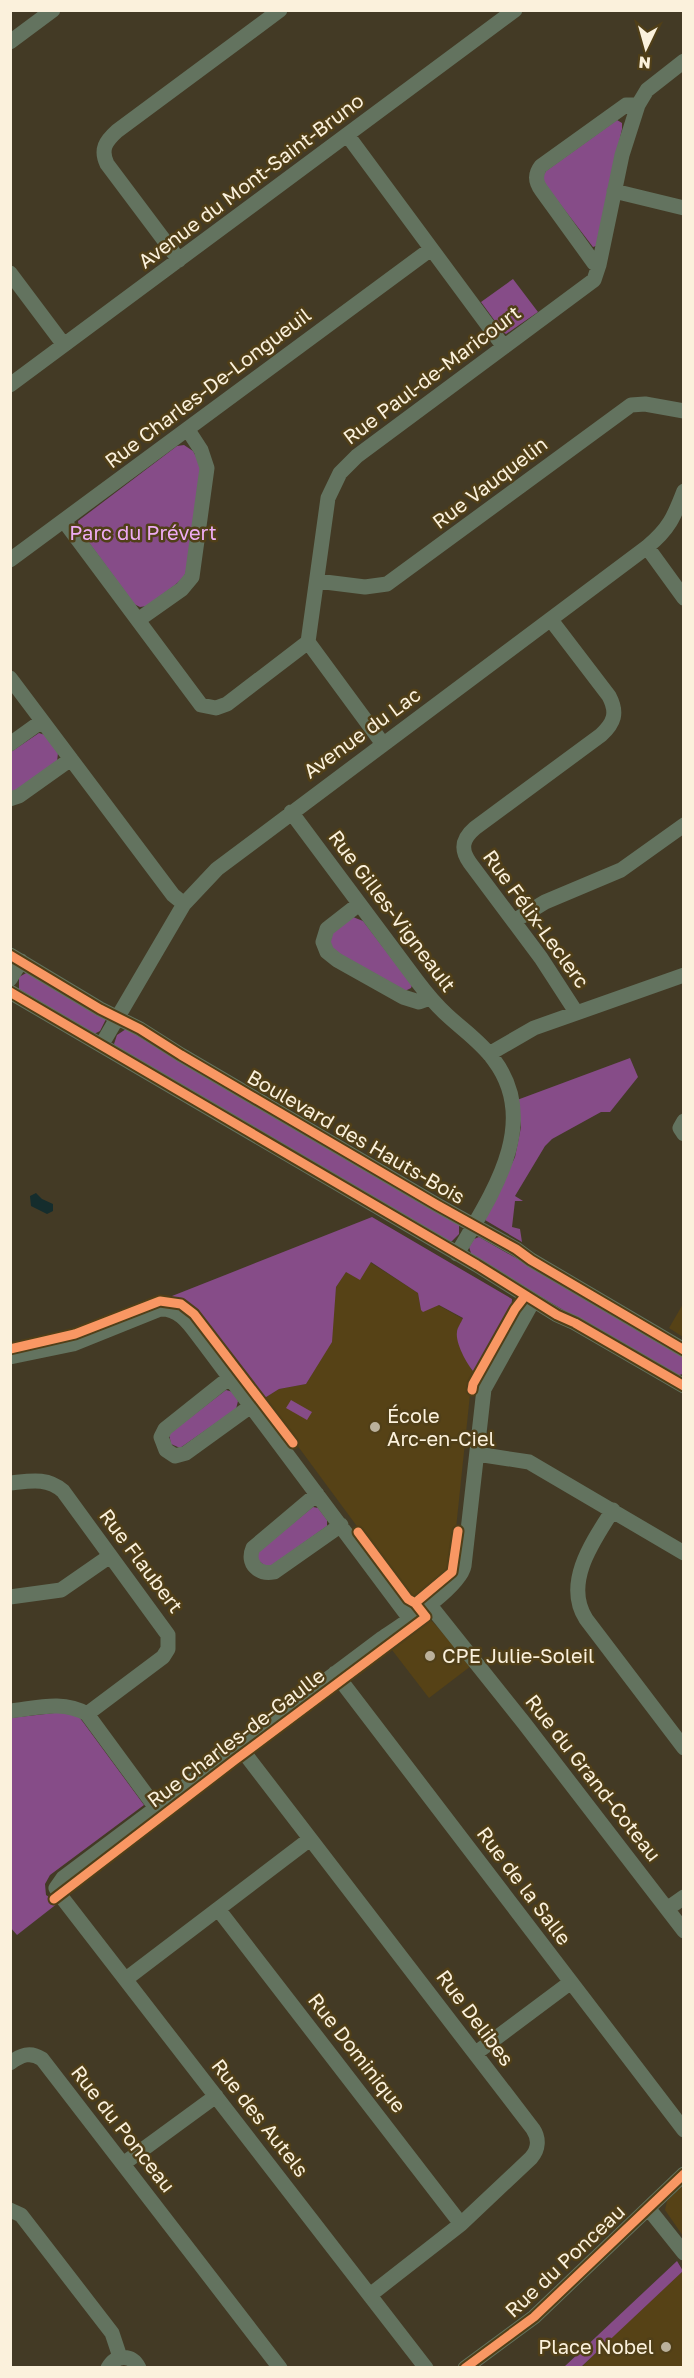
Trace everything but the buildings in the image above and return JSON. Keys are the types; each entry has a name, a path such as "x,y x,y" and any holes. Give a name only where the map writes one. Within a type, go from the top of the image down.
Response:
{"street":[{"path":"10,42 53,10"},
{"path":"179,260 107,164 103,153 104,146 117,131 280,10"},
{"name":"Avenue du Mont-Saint-Bruno","path":"10,385 516,10"},
{"name":"Rue Paul-de-Maricourt","path":"308,642 327,504 333,484 342,470 357,456 596,278 622,155 638,105 647,90 684,61"},
{"path":"599,265 594,263 542,191 537,183 537,175 541,166 626,105 638,105"},
{"path":"348,136 504,346"},
{"path":"614,191 684,208"},
{"name":"Rue Charles-De-Longueuil","path":"10,560 431,249"},
{"path":"10,273 64,345"},
{"name":"Rue Vauquelin","path":"317,581 365,587 387,584 631,405 653,405 684,411"},
{"path":"138,620 182,589 192,574 207,468 204,456 188,430"},
{"name":"Avenue du Lac","path":"102,1044 184,904 221,864 647,547 673,520 684,491"},
{"path":"64,521 197,701 209,707 220,707 227,704 308,642 383,744"},
{"path":"647,547 684,598"},
{"name":"Rue Félix-Leclerc","path":"550,620 609,696 613,705 614,718 610,727 601,735 474,828 464,840 463,851 465,857 514,921 576,1012"},
{"path":"10,678 173,895 184,904"},
{"path":"10,744 42,721"},
{"path":"10,799 17,798 72,759"},
{"name":"Rue Gilles-Vigneault","path":"291,812 430,998 489,1054 506,1084 512,1109 511,1147 502,1172 457,1254"},
{"path":"514,921 544,902 621,870 684,825"},
{"path":"359,904 327,929 323,938 327,952 403,997 419,1002 430,998"},
{"path":"10,979 16,958"},
{"name":"Boulevard des Hauts-Bois","path":"16,958 684,1350"},
{"path":"489,1054 530,1030 684,975"},
{"path":"10,992 102,1044 533,1301 684,1386"},
{"path":"684,1121 680,1128 684,1134"},
{"name":"Rue Charles-de-Gaulle","path":"57,1885 63,1878 410,1619 458,1580 464,1571 485,1385 533,1301"},
{"path":"10,1357 73,1344 151,1312 174,1310 184,1318 410,1619"},
{"path":"229,1378 165,1429 161,1437 166,1450 175,1456 186,1453 251,1406"},
{"path":"477,1454 529,1462 684,1553"},
{"name":"Rue Flaubert","path":"10,1483 42,1480 59,1488 166,1631 169,1645 160,1660 87,1714"},
{"path":"317,1494 252,1548 250,1558 255,1568 262,1573 274,1572 341,1525"},
{"path":"613,1510 582,1562 579,1605 586,1619 684,1748"},
{"path":"10,1597 61,1590 110,1556"},
{"name":"Rue du Grand-Coteau","path":"429,1604 684,1931"},
{"name":"Rue de la Salle","path":"335,1674 684,2130"},
{"path":"10,1711 64,1705 76,1707 87,1714 156,1808"},
{"name":"Rue Delibes","path":"239,1746 535,2132 537,2143 531,2158 461,2224 370,2295"},
{"path":"126,1979 310,1839"},
{"name":"Rue des Autels","path":"57,1885 56,1889 60,1895 426,2367"},
{"path":"667,1909 684,1897"},
{"name":"Rue Dominique","path":"218,1909 461,2224"},
{"path":"476,2053 571,1982"},
{"name":"Rue du Ponceau","path":"10,2063 26,2055 42,2059 280,2367"},
{"path":"123,2164 216,2096"},
{"name":"Rue du Ponceau","path":"465,2367 534,2317 684,2174"},
{"path":"648,2208 684,2253"},
{"path":"10,2210 21,2215 112,2332 120,2357"},
{"path":"108,2367 120,2357 131,2358 139,2367"}],"shaded area":[{"name":"École Arc-en-Ciel","path":"357,1254 418,1293 421,1310 438,1305 463,1319 457,1330 471,1369 476,1374 471,1385 452,1567 447,1575 413,1599 407,1594 263,1399 279,1389 306,1384 331,1342 336,1287"},
{"path":"683,1304 684,1337 669,1328"},
{"name":"CPE Julie-Soleil","path":"426,1618 433,1622 471,1666 429,1698 389,1646"},
{"path":"683,2185 683,2236 665,2210 667,2201"},
{"path":"683,2271 683,2367 581,2368 614,2335"}],"green space":[{"path":"617,120 622,123 622,129 596,246 593,247 544,183 543,176 546,171"},
{"path":"513,279 538,312 506,334 481,302"},
{"name":"Parc du Prévert","path":"184,445 193,451 201,466 187,568 184,577 175,585 147,606 140,607 134,604 79,529 78,521 177,446"},
{"path":"39,733 45,735 58,753 57,762 11,794 11,752"},
{"path":"353,917 363,921 412,985 411,988 405,991 337,953 330,946 330,935"},
{"path":"28,972 106,1019 100,1031 94,1034 19,989 19,977"},
{"path":"126,1029 459,1224 459,1234 452,1241 447,1242 116,1048 114,1044 117,1035"},
{"path":"630,1058 638,1077 610,1112 601,1112 552,1139 545,1146 515,1196 523,1201 515,1201 512,1227 520,1229 522,1242 485,1220 515,1157 521,1127 517,1100"},
{"path":"372,1217 512,1299 511,1316 476,1374 466,1361 458,1342 457,1330 463,1318 439,1305 423,1312 418,1293 371,1262 360,1280 346,1272 336,1287 332,1342 306,1384 279,1389 263,1399 191,1307 167,1298"},
{"path":"479,1237 684,1354 683,1374 675,1376 472,1256 469,1247 474,1239"},
{"path":"226,1390 233,1392 238,1401 236,1409 180,1448 171,1444 169,1434"},
{"path":"291,1400 312,1412 307,1420 286,1408"},
{"path":"313,1507 318,1508 327,1520 327,1526 271,1566 265,1566 258,1560 258,1552"},
{"path":"63,1712 79,1717 144,1805 50,1875 45,1884 46,1895 58,1903 17,1935 10,1927 10,1718"},
{"path":"677,2261 683,2271 581,2367 564,2367"}],"water":[{"path":"36,1193 53,1204 53,1211 47,1214 31,1206 30,1196"}],"cycle path":[{"path":"10,955 516,1249 684,1350"},
{"path":"10,992 477,1265 557,1315 575,1323 684,1386"},
{"path":"472,1390 473,1384 515,1309 525,1296"},
{"path":"10,1349 75,1334 160,1301 181,1304 194,1314 293,1443"},
{"path":"415,1603 452,1572 458,1531"},
{"path":"54,1899 426,1617 415,1603 408,1599 358,1532"},
{"path":"465,2368 534,2317 684,2174"}],"place":[{"name":"École Arc-en-Ciel","path":"375,1427"},
{"name":"CPE Julie-Soleil","path":"430,1656"},
{"name":"Place Nobel","path":"666,2347"}]}
